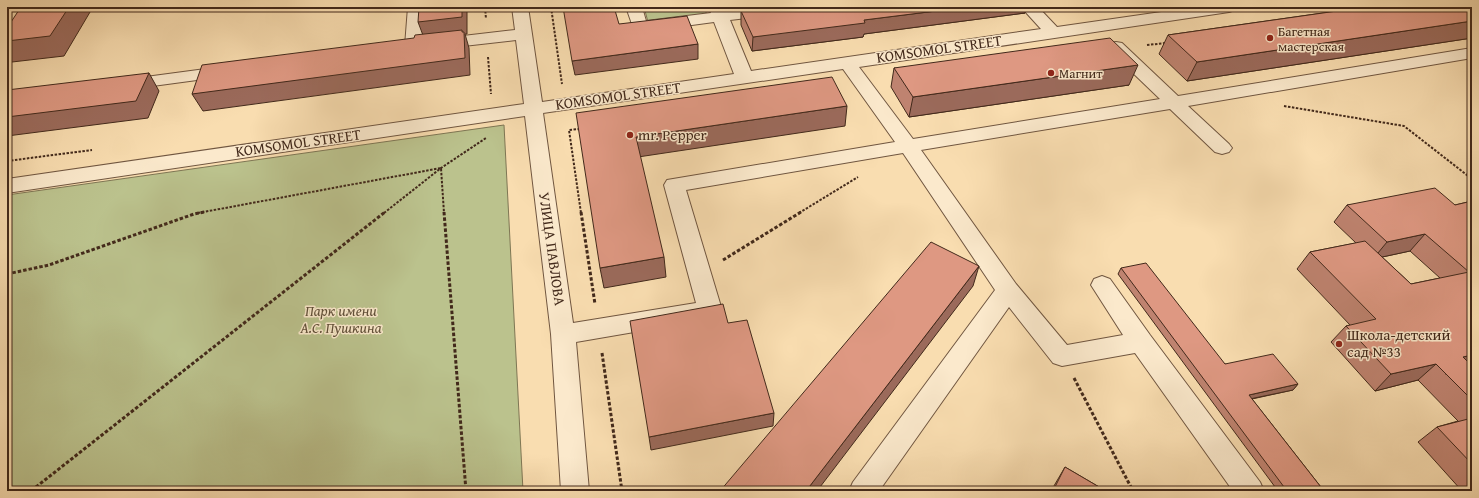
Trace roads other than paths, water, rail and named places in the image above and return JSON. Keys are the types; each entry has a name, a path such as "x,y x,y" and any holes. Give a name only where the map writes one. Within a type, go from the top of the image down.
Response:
{"street":[{"path":"416,7 405,47 524,34"},
{"name":"УЛИЦА ПАВЛОВА","path":"520,7 563,334 575,491"},
{"path":"634,7 640,27 718,12 798,7"},
{"path":"1029,7 1053,33"},
{"name":"KOMSOMOL STREET","path":"7,186 1219,8"},
{"path":"718,12 745,78"},
{"path":"1094,27 1222,148"},
{"path":"563,334 710,310 674,185 1472,53"},
{"path":"847,63 908,146 1008,290 1062,356 1141,342"},
{"path":"108,87 241,69"},
{"path":"1102,285 1141,342 1250,491"},
{"path":"863,491 1008,290"}],"place":[{"name":"Багетная мастерская","path":"1270,38"},
{"name":"Магнит","path":"1051,73"},
{"name":"mr. Pepper","path":"630,135"},
{"name":"Школа-детский сад №33","path":"1339,344"}],"park label":[{"name":"Парк имени А.С. Пушкина","path":"341,320"}]}
